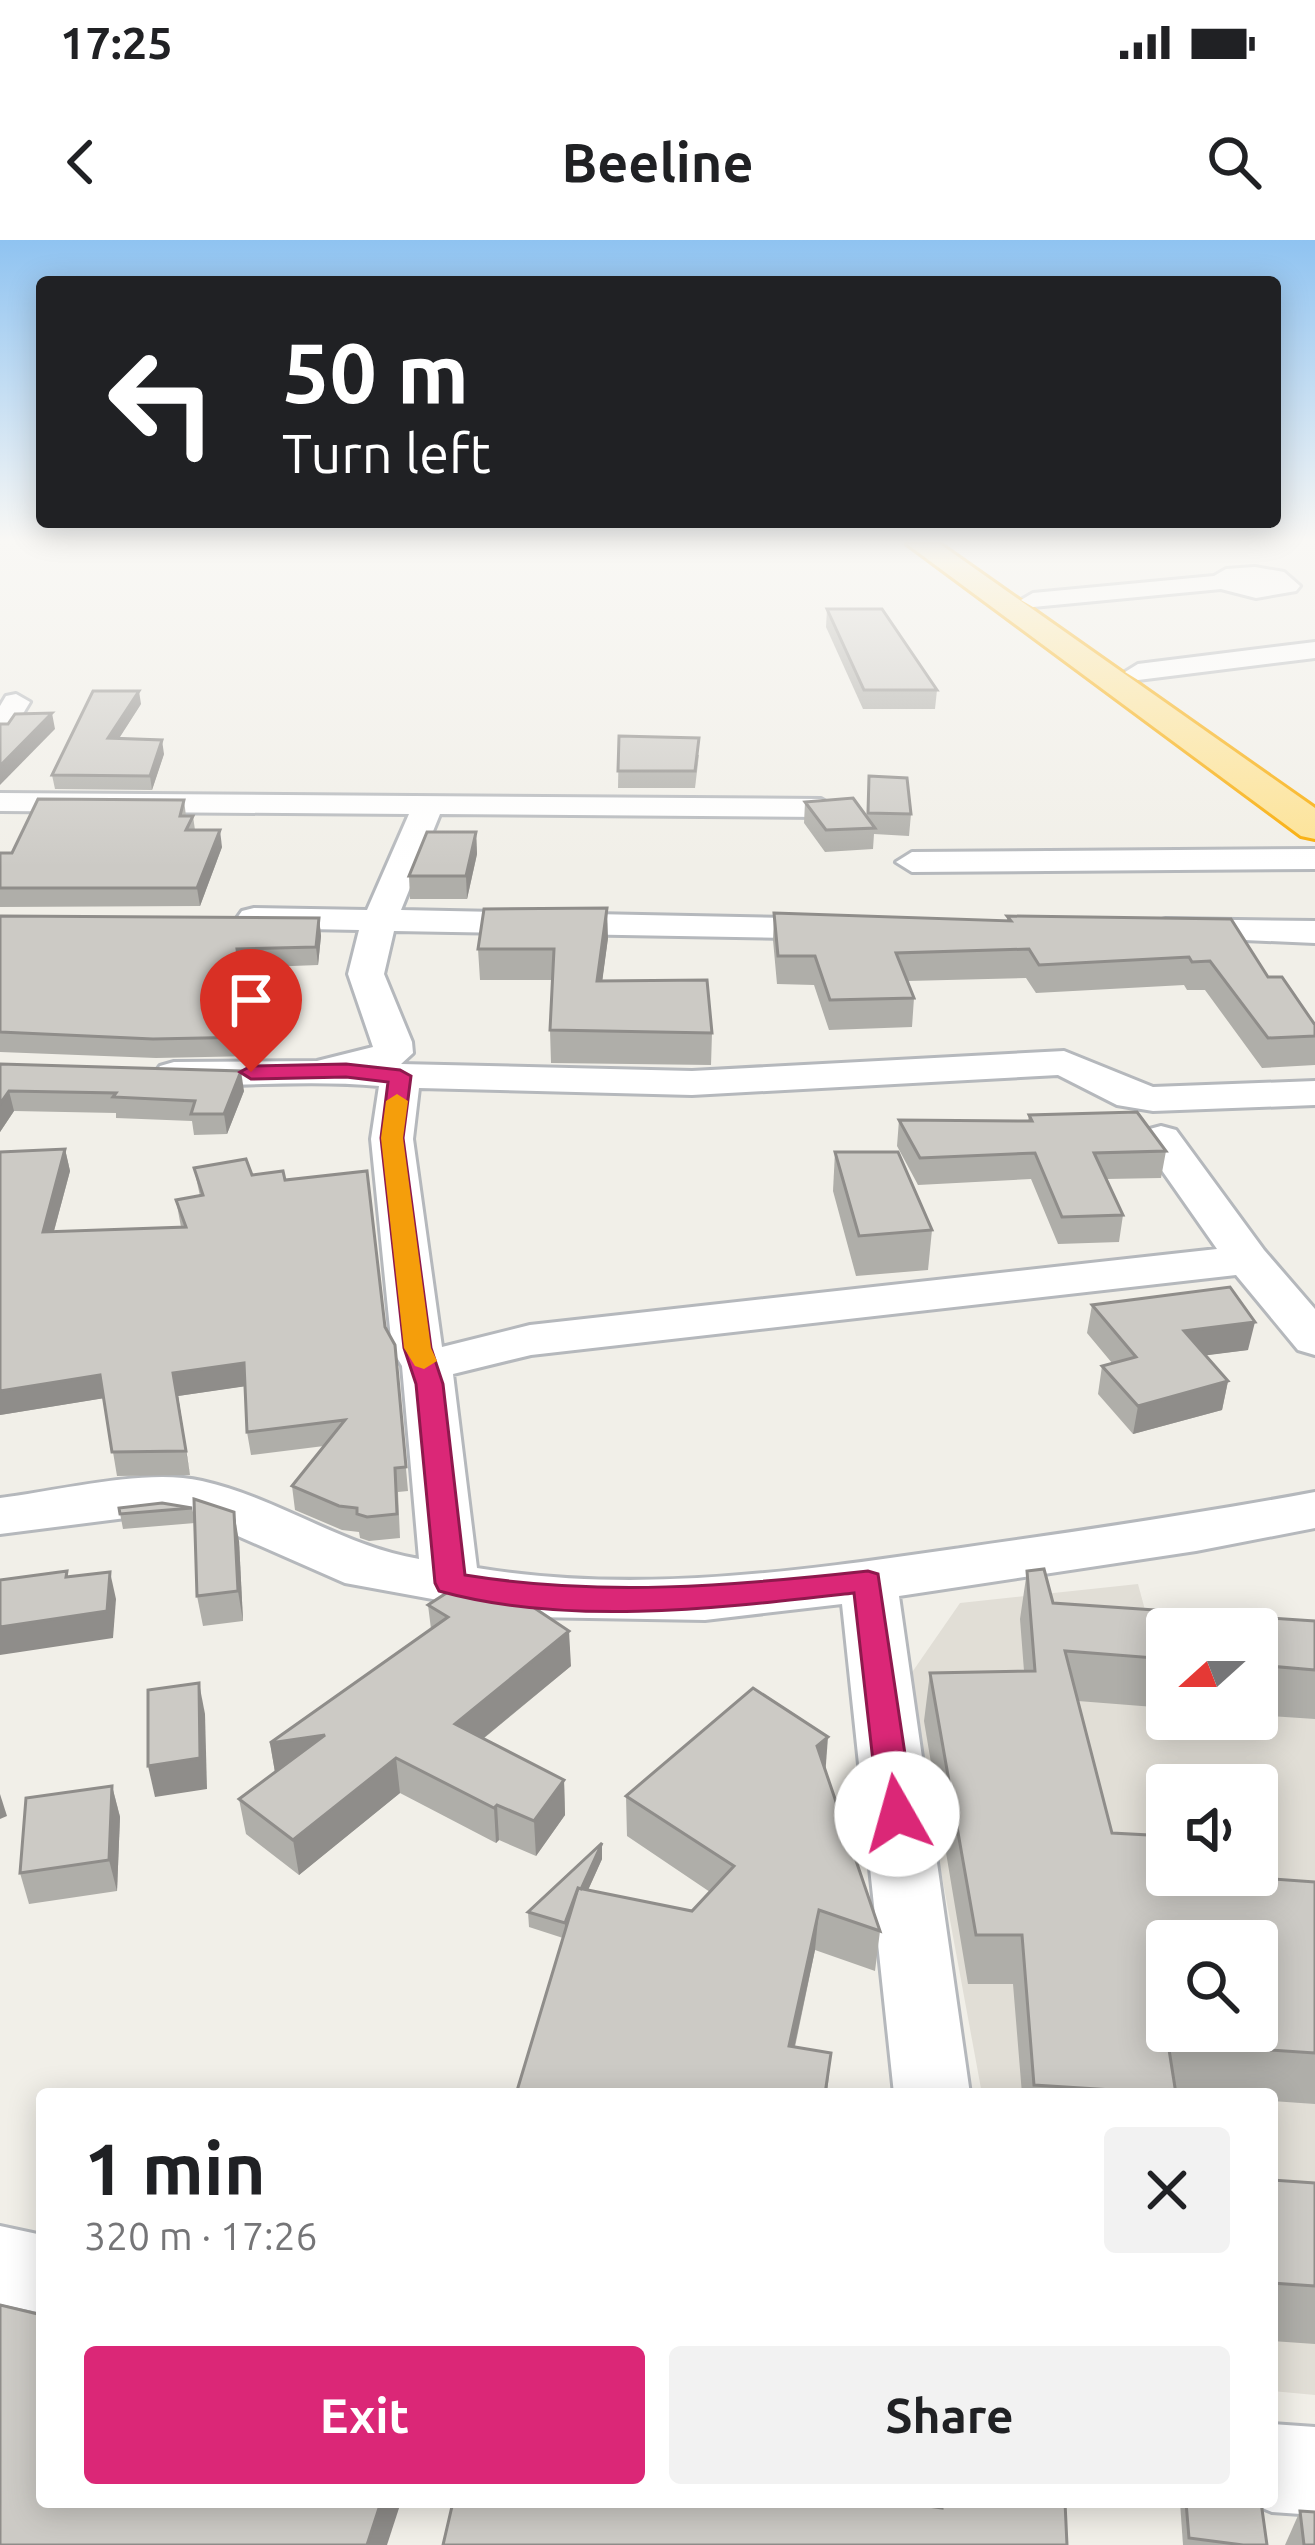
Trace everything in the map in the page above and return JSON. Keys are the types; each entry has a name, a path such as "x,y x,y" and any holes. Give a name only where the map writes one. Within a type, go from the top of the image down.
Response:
{"highway":[{"path":"1077,652 1298,804"},
{"path":"1109,652 1145,676 1298,804"}],"street":[{"path":"1214,668 1306,652"},
{"path":"1145,676 1315,661"},
{"path":"0,729 16,702"},
{"path":"0,802 821,808"},
{"path":"346,1071 376,1063 392,1052 394,1037 366,981 366,950 383,920 428,805"},
{"path":"1227,835 1244,848 1250,863"},
{"path":"912,862 1315,859"},
{"path":"229,918 864,928"},
{"path":"1138,929 1315,932"},
{"path":"133,1074 346,1071 692,1084 1064,1063 1131,1096 1153,1099 1315,1093"},
{"path":"400,1076 392,1138 417,1348 427,1366 450,1583"},
{"path":"1161,1139 1248,1259 1315,1340"},
{"path":"427,1366 530,1340 1248,1259"},
{"path":"0,1516 165,1496 197,1497 365,1569 531,1597 705,1600 1196,1533 1315,1510"},
{"path":"868,1581 931,2088"},
{"path":"0,2265 36,2272"},
{"path":"1278,2468 1315,2471"}],"shaded area":[{"path":"1138,1584 1146,1614 1146,1740 1278,1740 1278,1658 1315,1661 1315,2395 1278,2392 1278,2088 981,2088 906,1681 960,1603"}],"building":[{"path":"846,652 911,652 937,690 864,690"},
{"path":"93,691 139,691 108,738 162,740 150,776 52,775"},
{"path":"52,713 0,766 0,724 8,724 15,714"},
{"path":"619,736 699,738 695,771 618,771"},
{"path":"869,776 907,778 911,814 868,813"},
{"path":"853,798 875,828 826,830 805,802"},
{"path":"38,799 184,800 180,816 193,816 186,830 220,830 197,888 0,888 0,853 12,853"},
{"path":"427,832 476,832 466,876 409,876"},
{"path":"607,908 597,981 707,980 712,1033 550,1030 554,949 478,949 484,909"},
{"path":"774,913 1011,921 1007,916 1231,919 1268,977 1282,977 1315,1025 1315,1036 1268,1038 1210,961 1192,962 1189,957 1039,965 1029,949 896,953 914,998 830,1000 815,956 778,956"},
{"path":"0,916 319,918 316,947 237,949 252,1037 153,1039 0,1032"},
{"path":"0,1064 241,1071 224,1114 191,1114 195,1101 113,1097 116,1093 9,1091 0,1104"},
{"path":"1137,1112 1166,1151 1094,1153 1123,1215 1062,1217 1035,1153 920,1158 899,1120 1032,1121 1029,1115"},
{"path":"65,1149 43,1232 186,1227 176,1200 203,1195 194,1168 246,1159 252,1175 283,1171 285,1180 367,1171 385,1327 395,1345 406,1467 395,1468 397,1514 367,1517 357,1514 357,1508 339,1506 292,1486 345,1420 247,1432 244,1363 173,1373 186,1451 112,1452 100,1375 0,1391 0,1152"},
{"path":"835,1152 898,1152 932,1230 859,1236"},
{"path":"1230,1287 1255,1322 1184,1331 1228,1381 1138,1406 1102,1366 1136,1357 1092,1305"},
{"path":"194,1499 234,1512 238,1591 197,1596"},
{"path":"162,1503 192,1508 120,1514 119,1508"},
{"path":"1044,1569 1053,1603 1146,1609 1146,1657 1065,1651 1112,1833 1146,1835 1146,1896 1278,1896 1278,1879 1315,1882 1315,2053 1278,2050 1278,1920 1146,1920 1146,2052 1169,2052 1175,2088 1034,2085 1022,1935 976,1935 930,1673 1035,1671 1027,1571"},
{"path":"67,1571 66,1577 110,1572 107,1611 0,1627 0,1580"},
{"path":"471,1577 494,1581 569,1631 455,1724 564,1780 534,1821 497,1805 494,1808 396,1758 293,1840 239,1799 325,1735 270,1743 448,1617 428,1605"},
{"path":"1278,1618 1315,1621 1315,1670 1278,1667"},
{"path":"199,1683 200,1758 148,1766 148,1690"},
{"path":"753,1688 828,1737 817,1746 880,1931 819,1910 789,2046 831,2053 826,2088 518,2088 578,1888 692,1911 734,1866 626,1796"},
{"path":"112,1786 109,1860 20,1873 26,1798"},
{"path":"602,1843 565,1923 528,1912"},
{"path":"1278,2180 1315,2183 1315,2286 1278,2283"},
{"path":"0,2305 36,2314 36,2508 379,2508 367,2545 0,2545"},
{"path":"452,2508 1065,2508 1067,2545 443,2545"},
{"path":"1186,2508 1262,2508 1267,2545 1189,2538"},
{"path":"1300,2511 1315,2512 1315,2545 1304,2545"}],"slow traffic":[{"path":"397,1101 392,1138 417,1348 424,1361"}],"route":[{"path":"251,1072 400,1076 392,1138 417,1348 430,1384 450,1583 531,1597 705,1600 868,1581 897,1814"}]}
